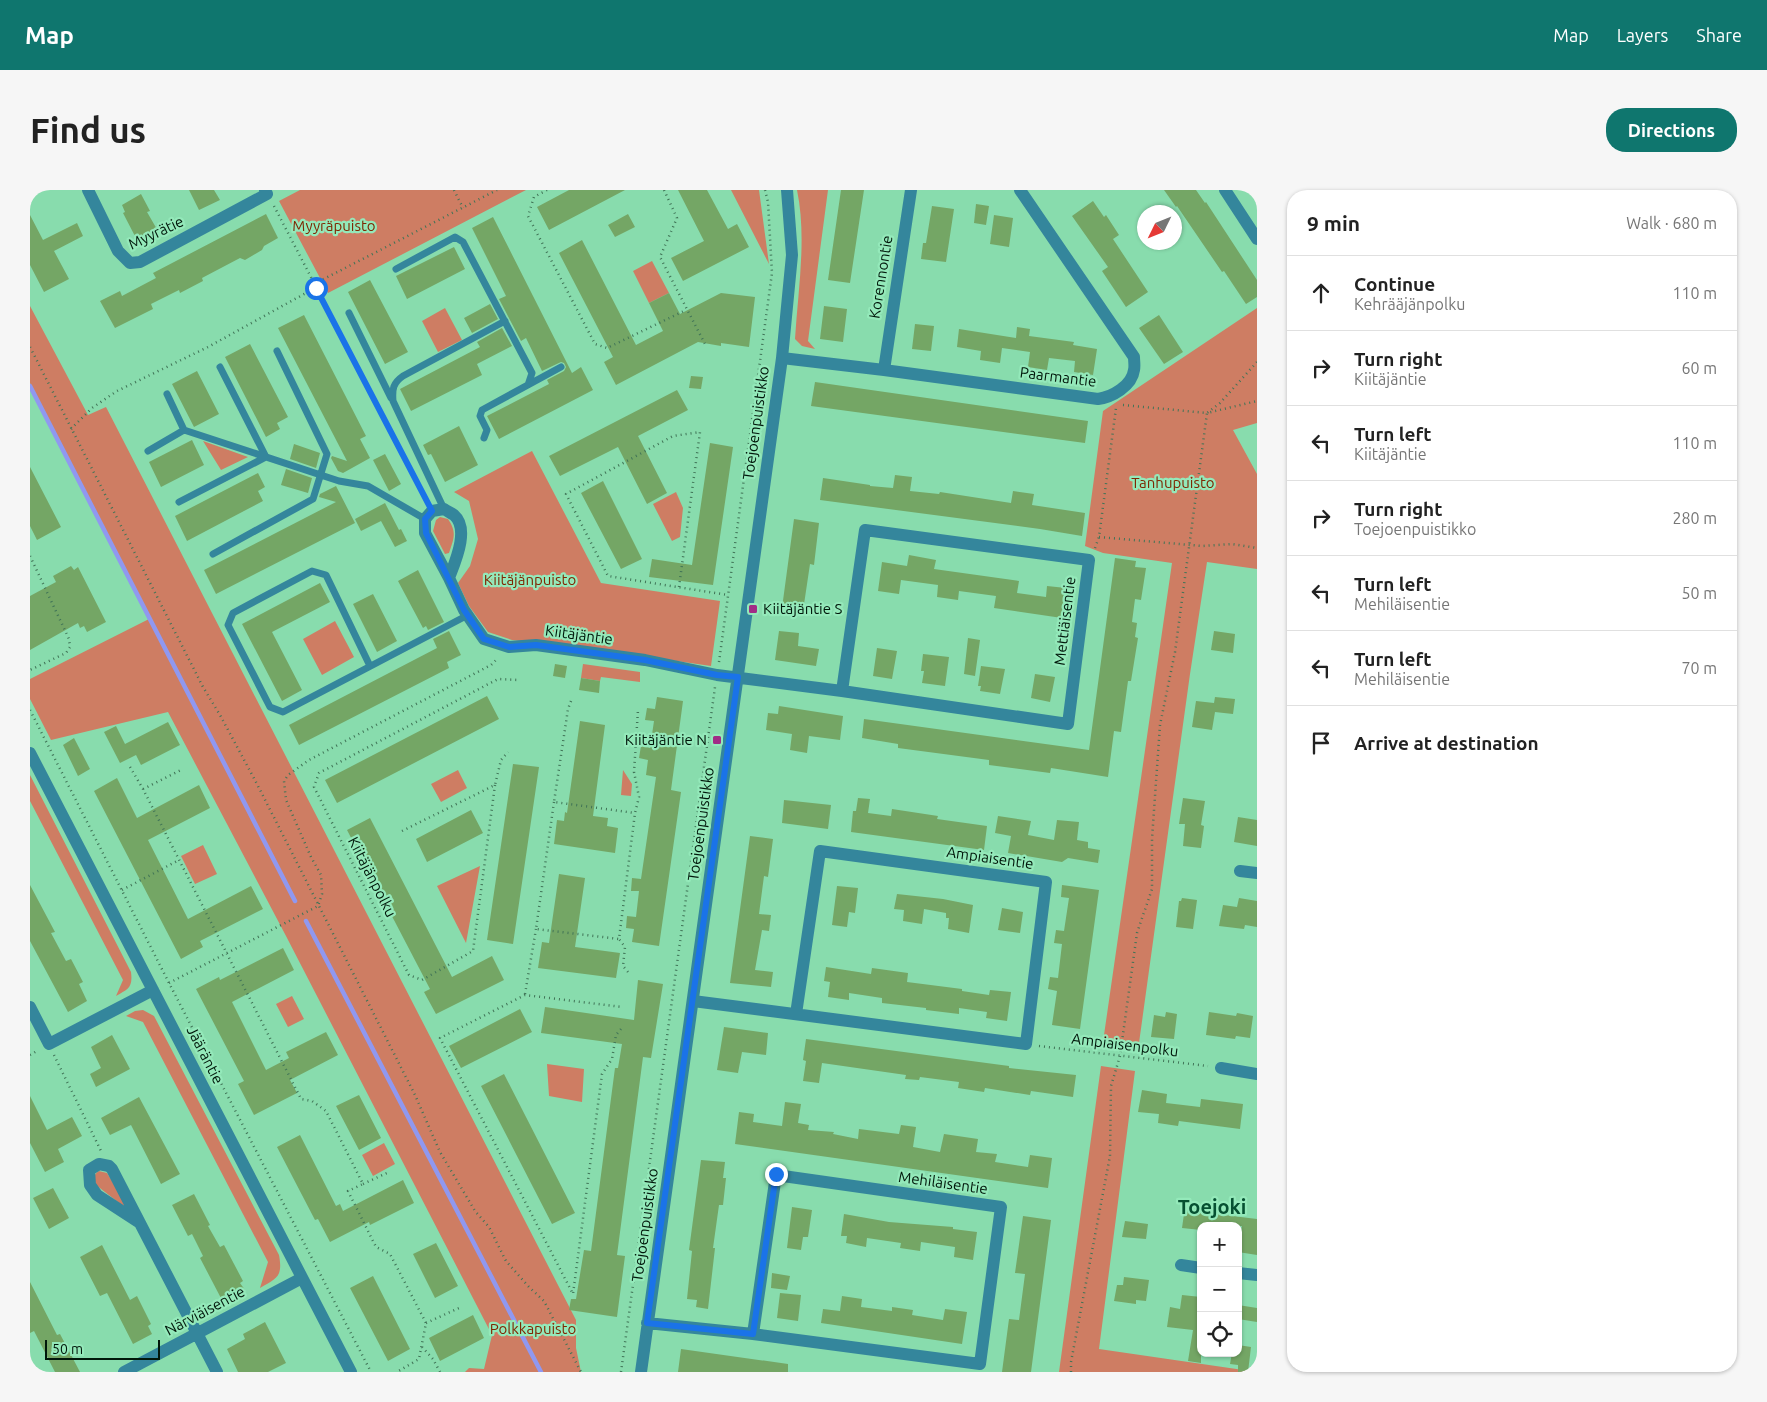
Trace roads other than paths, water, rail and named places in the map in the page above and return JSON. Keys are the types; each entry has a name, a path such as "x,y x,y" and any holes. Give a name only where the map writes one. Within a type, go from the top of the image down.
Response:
{"street":[{"name":"Myyrätie","path":"88,190 118,251 130,263 140,262 266,192"},
{"name":"Toejoenpuistikko","path":"641,1372 782,358 792,255 787,190"},
{"name":"Korennontie","path":"884,370 911,190"},
{"name":"Paarmantie","path":"782,358 1098,399 1109,397 1119,391 1128,382 1134,370 1134,357 1020,190"},
{"path":"1224,190 1257,239"},
{"path":"425,519 432,511 444,509 456,516 462,531 458,553 449,578"},
{"name":"Kiitäjäntie","path":"425,519 426,533 468,615 484,639 509,647 545,646 645,660 717,675 738,677"},
{"name":"Mettiäisentie","path":"738,677 1068,724 1088,560 865,530 842,691"},
{"name":"Jääräntie","path":"30,753 351,1372"},
{"name":"Ampiaisentie","path":"820,851 1046,882 1026,1044 796,1014 820,851"},
{"path":"1240,871 1257,873"},
{"path":"30,1007 49,1044 153,990"},
{"path":"693,1001 796,1014"},
{"path":"1221,1068 1257,1074"},
{"path":"140,1224 97,1195 90,1185 89,1170 99,1164 109,1166 112,1169 217,1372"},
{"name":"Mehiläisentie","path":"647,1323 753,1334 980,1364 1001,1208 776,1174 753,1334"},
{"path":"1181,1265 1197,1267"},
{"path":"1242,1273 1257,1275"},
{"name":"Närviäisentie","path":"124,1372 302,1278"}],"lane":[{"path":"396,269 455,237 463,242 532,373 528,385"},
{"path":"349,313 444,509"},
{"path":"392,401 392,389 395,382 505,322"},
{"path":"213,554 313,500 327,454 277,351"},
{"path":"220,367 266,457"},
{"path":"484,438 488,430 480,416 482,410 561,367"},
{"path":"167,394 184,430 339,481 368,486 425,519"},
{"path":"148,451 184,430"},
{"path":"179,502 266,457"},
{"path":"370,666 326,576 312,571 232,614 228,625 270,707 283,712 468,615"}],"waterway":[{"path":"30,386 295,901"},
{"path":"306,921 541,1372"}],"place":[{"name":"Kiitäjäntie S","path":"753,609"},
{"name":"Kiitäjäntie N","path":"717,740"}],"district":[{"name":"Toejoki","path":"1212,1207"}],"park label":[{"name":"Myyräpuisto","path":"334,226"},
{"name":"Tanhupuisto","path":"1173,483"},
{"name":"Kiitäjänpuisto","path":"530,580"},
{"name":"Polkkapuisto","path":"533,1329"}]}
